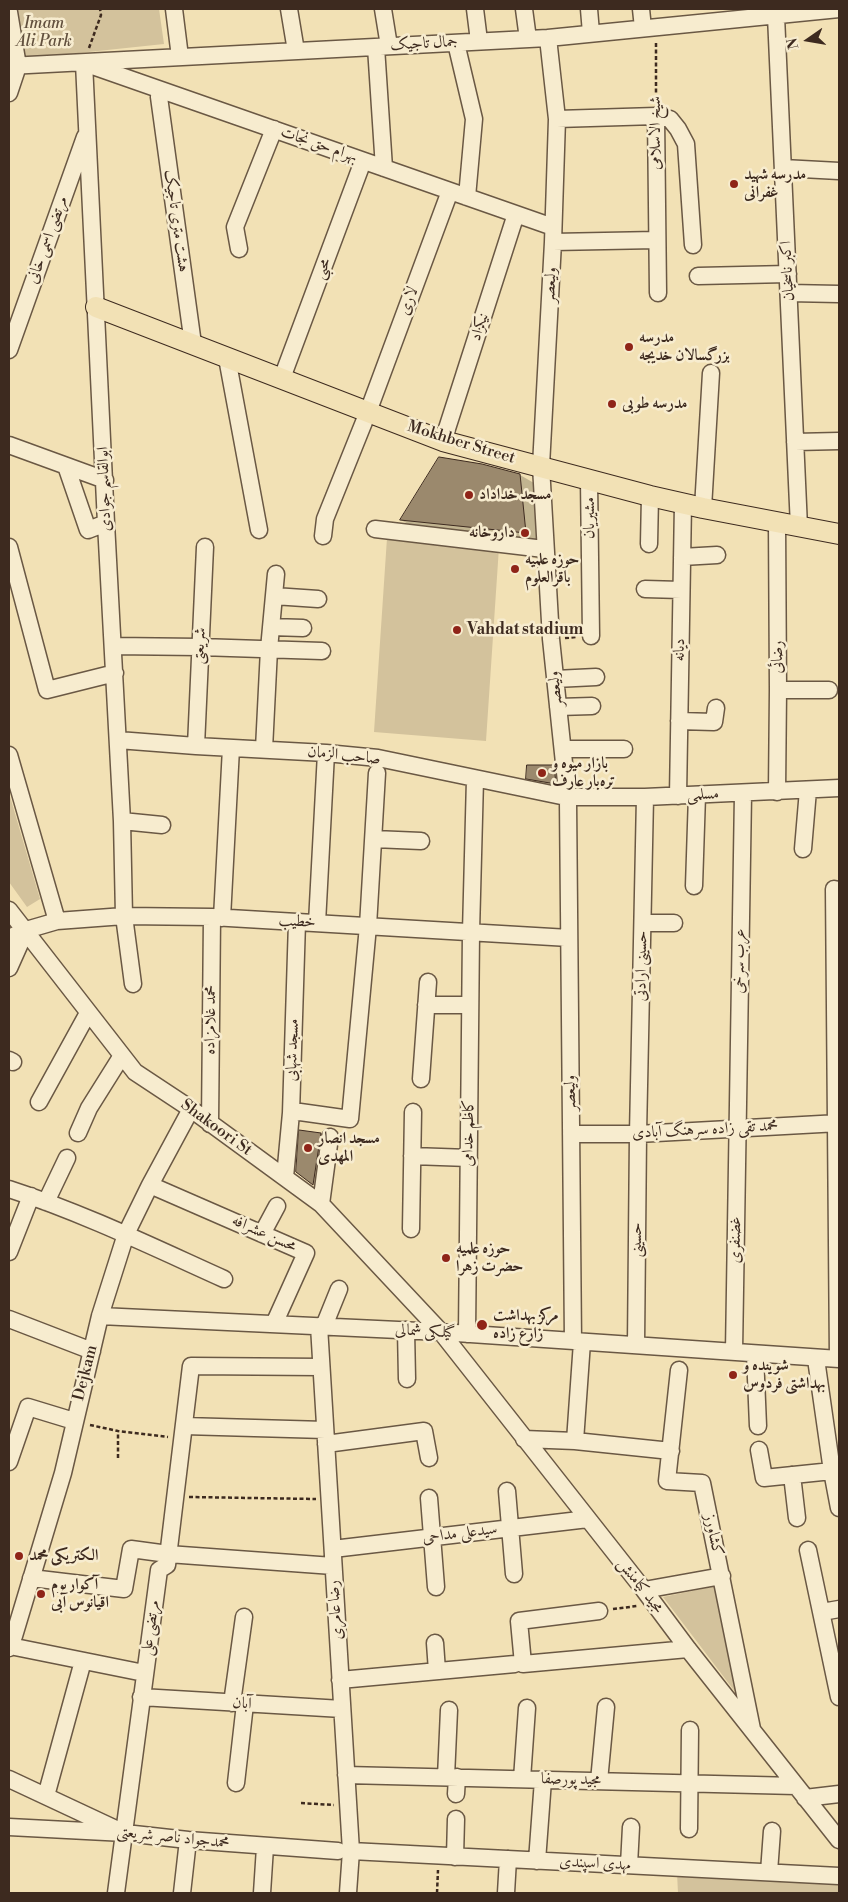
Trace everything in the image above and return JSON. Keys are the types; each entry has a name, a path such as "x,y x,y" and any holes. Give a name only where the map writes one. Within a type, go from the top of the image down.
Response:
{"main road":[{"name":"Mokhber Street","path":"96,307 443,441 650,496 839,534"}],"street":[{"path":"174,9 180,57"},
{"path":"289,9 296,51"},
{"path":"383,9 384,168"},
{"path":"475,9 479,41"},
{"path":"524,9 528,39"},
{"path":"589,9 590,33"},
{"path":"642,9 649,27"},
{"name":"جمال تاجیک","path":"14,66 548,38 744,14 776,16 839,9"},
{"path":"9,12 14,66 9,93"},
{"name":"اکبر ناسخیان","path":"776,16 799,527"},
{"name":"ولیعصر","path":"548,38 557,120 541,466 544,549 551,640 566,797 568,801 571,1134 577,1342 575,1441"},
{"path":"456,43 474,119 468,197"},
{"name":"بهرام حق نجات","path":"84,62 516,214 553,235 656,240"},
{"name":"ابوالقاسم جوادی","path":"84,62 106,524 114,646 122,821 124,916 133,984"},
{"name":"هشت متری تاجیک","path":"159,98 193,344"},
{"path":"557,120 656,116 670,119 686,144 693,245"},
{"name":"شیخ الاسلامی","path":"656,116 658,293"},
{"path":"240,249 235,227 274,129"},
{"name":"مرتضی اسمی خانی","path":"9,350 87,130"},
{"name":"محبی","path":"282,378 364,160"},
{"path":"783,168 839,171"},
{"name":"لاری","path":"323,536 325,519 368,412 450,191"},
{"name":"نیکزاد","path":"443,441 516,214"},
{"path":"698,276 788,274"},
{"path":"788,292 839,294"},
{"path":"227,358 259,530"},
{"path":"703,508 711,373"},
{"path":"795,442 839,441"},
{"path":"9,446 105,480"},
{"path":"66,466 88,530 106,524"},
{"name":"مشیریان","path":"589,480 591,636"},
{"path":"649,544 650,496"},
{"name":"دیانه","path":"678,796 683,503"},
{"name":"رضائی","path":"777,522 777,792"},
{"path":"375,529 544,549"},
{"path":"9,547 47,690 115,672"},
{"name":"شریعتی","path":"196,746 204,547"},
{"path":"682,556 717,555"},
{"path":"264,749 269,648 276,574"},
{"path":"645,589 681,590"},
{"path":"274,596 318,599"},
{"path":"271,627 303,628"},
{"path":"114,646 269,648 322,651"},
{"path":"555,679 596,677"},
{"path":"778,690 829,690"},
{"path":"558,707 592,706"},
{"path":"679,721 714,722 716,708"},
{"name":"صاحب الزمان","path":"118,740 378,758 566,797"},
{"name":"محمد غلامزاده","path":"210,1124 217,918 230,748"},
{"path":"562,749 624,749"},
{"path":"317,923 326,753"},
{"path":"9,755 57,921"},
{"path":"291,1113 300,1112 350,1119 368,926 377,773"},
{"name":"کاظم خدامی","path":"467,1334 471,932 475,779"},
{"name":"مسلمی","path":"566,797 743,794 839,788"},
{"path":"803,848 808,790"},
{"name":"عرب سرخی","path":"738,1128 743,794"},
{"path":"694,886 697,795"},
{"name":"حسینی ارادتی","path":"638,1134 645,797"},
{"path":"122,821 162,825"},
{"path":"374,839 420,841"},
{"path":"839,890 834,890 839,1359"},
{"name":"Shakoori St","path":"9,910 134,1072 191,1109 321,1204 441,1332"},
{"name":"خطیب","path":"9,938 26,930 57,921 124,916 217,918 569,938"},
{"name":"مسجد شهابی","path":"285,1177 291,1113 297,922"},
{"path":"643,923 674,922"},
{"path":"9,968 26,930"},
{"path":"421,1079 428,982"},
{"path":"426,1005 470,1005"},
{"path":"39,1102 88,1013"},
{"path":"78,1133 90,1108 121,1056"},
{"name":"Dejkam","path":"10,1641 63,1473 100,1316 126,1234 191,1109"},
{"path":"411,1229 413,1112"},
{"name":"محمد تقی زاده سرهنگ آبادی","path":"571,1134 638,1134 837,1123"},
{"name":"غضنفری","path":"734,1352 738,1128"},
{"name":"حسینی","path":"636,1346 638,1134"},
{"path":"321,1204 330,1137"},
{"path":"412,1156 469,1158"},
{"path":"9,1252 39,1199 67,1158"},
{"name":"محسن عشرافه","path":"150,1185 306,1253 274,1324"},
{"path":"9,1189 126,1234 224,1279"},
{"path":"262,1234 276,1206"},
{"path":"321,1326 339,1289"},
{"name":"گيلکی شمالی","path":"100,1316 441,1332 816,1359 839,1359"},
{"path":"9,1319 92,1351"},
{"name":"رضا عامری","path":"321,1326 321,1367 348,1806 344,1851 348,1893"},
{"path":"406,1330 407,1379"},
{"name":"مجید کیامنش","path":"441,1332 839,1840"},
{"path":"755,1354 758,1426"},
{"path":"816,1359 839,1508"},
{"name":"مرتضی علی","path":"116,1893 159,1570 167,1565 191,1366 321,1367"},
{"name":"کشاورز","path":"679,1370 667,1481 702,1483 753,1731"},
{"path":"9,1462 23,1405 74,1422"},
{"path":"183,1433 325,1437 424,1432 428,1458"},
{"path":"524,1439 575,1441 671,1451"},
{"path":"759,1450 764,1478 832,1471"},
{"path":"792,1475 797,1518"},
{"path":"507,1491 514,1574"},
{"path":"429,1498 436,1587"},
{"name":"سیدعلی مداحی","path":"333,1549 588,1519"},
{"path":"30,1578 124,1589 131,1549 168,1554 333,1566"},
{"path":"808,1550 839,1697"},
{"path":"644,1590 722,1576"},
{"path":"822,1612 839,1609"},
{"path":"519,1664 518,1621 599,1611"},
{"path":"236,1783 244,1617"},
{"path":"10,1641 83,1661 144,1673"},
{"path":"435,1643 437,1671"},
{"path":"340,1680 688,1649"},
{"path":"46,1796 83,1661"},
{"name":"آبان","path":"141,1697 342,1709"},
{"path":"599,1781 606,1707"},
{"path":"522,1779 527,1708"},
{"path":"449,1710 451,1777 456,1794"},
{"path":"688,1829 690,1730"},
{"name":"مجید پورصفا","path":"346,1775 690,1783 839,1794"},
{"path":"9,1779 125,1833"},
{"path":"537,1861 543,1780"},
{"path":"455,1857 456,1819"},
{"name":"محمدجواد ناصر شریعتی","path":"9,1827 125,1833 265,1847 344,1851"},
{"path":"629,1865 631,1827"},
{"path":"770,1872 772,1831"},
{"path":"182,1893 188,1840"},
{"path":"262,1893 265,1847"},
{"name":"مهدی اسپندی","path":"344,1851 839,1876"},
{"path":"506,1893 508,1859"}],"path":[{"path":"84,62 101,15 100,9"},
{"name":"شیخ الاسلامی","path":"649,27 656,116"},
{"path":"551,640 591,636"},
{"path":"74,1422 118,1432 183,1433"},
{"path":"118,1432 118,1458"},
{"path":"175,1497 329,1499"},
{"path":"599,1611 654,1604"},
{"path":"301,1803 348,1806"},
{"path":"437,1893 438,1856"}],"green space":[{"name":"Imam Ali Park","path":"14,9 159,9 164,44 22,59"},
{"path":"387,538 499,547 486,741 374,732"},
{"path":"9,793 40,899 27,907 9,882"},
{"path":"716,1586 736,1693 663,1597"},
{"path":"677,1873 839,1880 839,1893 678,1893"}],"building":[{"name":"مسجد خداداد","path":"439,457 482,464 520,474 526,533 400,520"},
{"name":"بازار میوه و تره‌بار عارف","path":"527,765 554,765 556,784 526,779"},
{"name":"مسجد انصار المهدی","path":"299,1130 321,1133 313,1185 296,1172"}],"place":[{"name":"مدرسه شهید غفرانی","path":"734,184"},
{"name":"مدرسه بزرگسالان خدیجه","path":"629,347"},
{"name":"مدرسه طوبی","path":"612,404"},
{"name":"مسجد خداداد","path":"469,495"},
{"name":"داروخانه","path":"525,533"},
{"name":"حوزه علمیه باقرالعلوم","path":"515,569"},
{"name":"Vahdat stadium","path":"457,630"},
{"name":"بازار میوه و تره‌بار عارف","path":"542,773"},
{"name":"مسجد انصار المهدی","path":"308,1148"},
{"name":"حوزه علمیه حضرت زهرا","path":"446,1258"},
{"name":"مرکز بهداشت زارع زاده","path":"482,1325"},
{"name":"شوینده و بهداشتی فردوس","path":"733,1375"},
{"name":"الکتریکی محمد","path":"19,1556"},
{"name":"آکواریوم اقیانوس آبی","path":"41,1594"}]}
